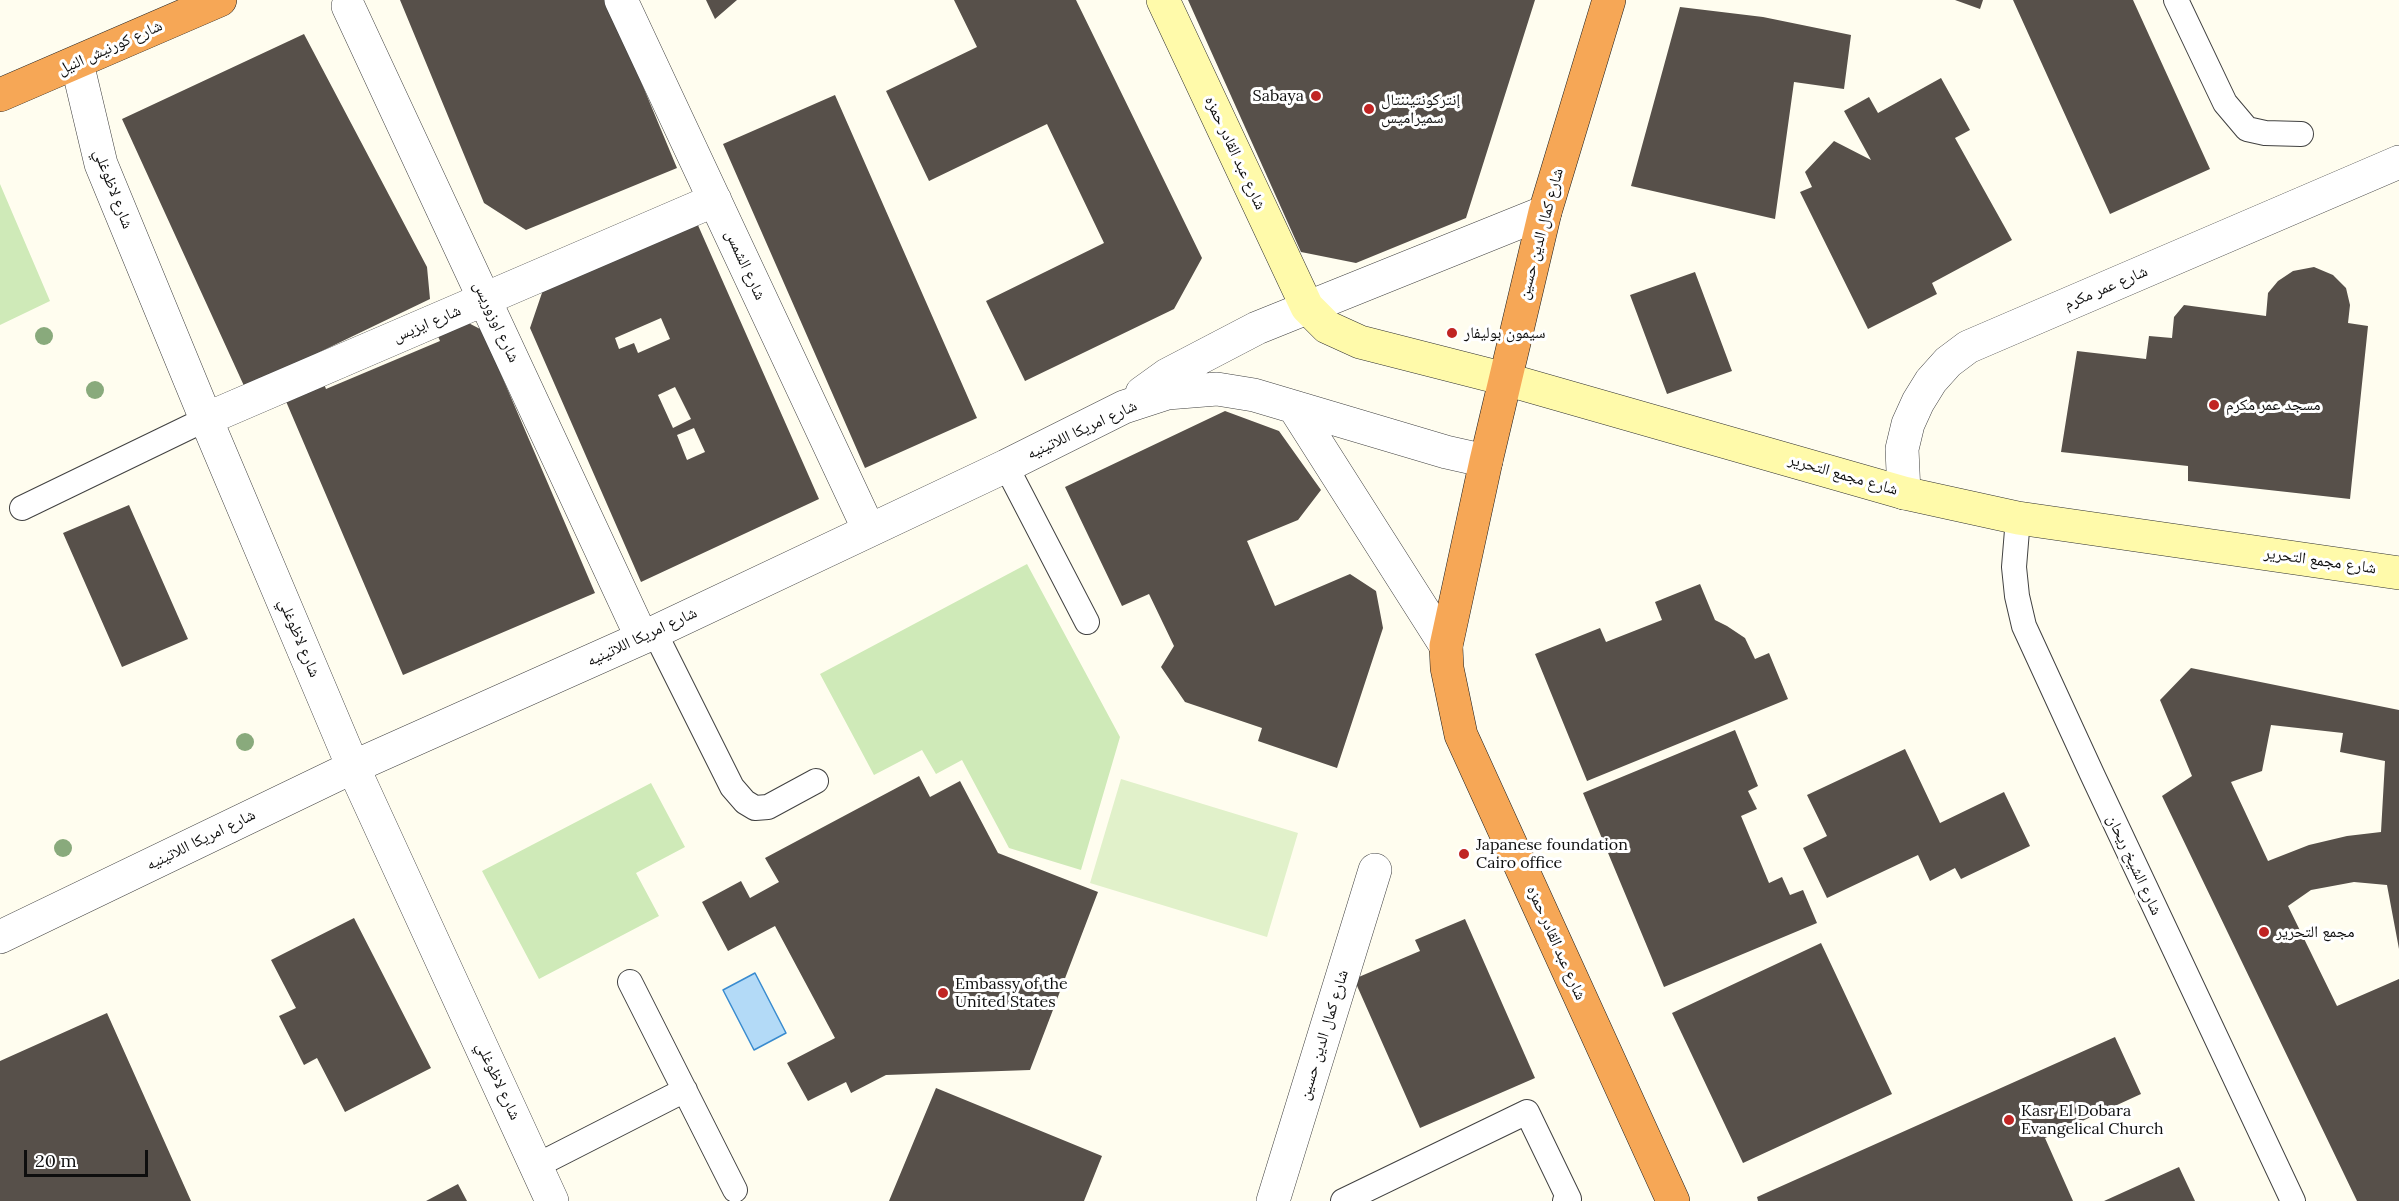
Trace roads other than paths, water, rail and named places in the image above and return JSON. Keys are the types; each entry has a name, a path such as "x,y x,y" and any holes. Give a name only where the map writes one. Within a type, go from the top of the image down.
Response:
{"highway":[{"name":"شارع كورنيش النيل","path":"0,95 220,0"},
{"name":"شارع كمال الدين حسين","path":"1446,646 1486,461 1545,212 1610,0"},
{"name":"شارع عبد القادر حمزه","path":"1446,646 1450,691 1461,735 1673,1201"}],"street":[{"name":"شارع الشمس","path":"621,0 869,530"},
{"name":"شارع عبد القادر حمزه","path":"1163,0 1307,307"},
{"name":"شارع اوزوريس","path":"348,6 485,299 648,634"},
{"name":"شارع لاظوغلي","path":"77,63 101,164 206,419 353,767 552,1201"},
{"name":"شارع عمر مكرم","path":"1904,493 1902,449 1908,424 1931,381 1948,362 1968,347 2399,162"},
{"name":"شارع ايزيس","path":"206,419 715,200"},
{"path":"1124,407 1167,375 1208,352 1307,307 1545,212"},
{"name":"شارع مجمع التحرير","path":"1307,307 1327,327 1360,342 1505,379 1904,493 2018,518 2399,573"},
{"name":"شارع امريكا اللاتينيه","path":"0,937 353,767 648,634 1006,466 1124,407 1167,393 1217,389 1254,395 1446,452 1486,461"},
{"path":"1294,408 1446,646"},
{"name":"شارع كمال الدين حسين","path":"1273,1201 1375,870"}],"lane":[{"path":"2176,0 2225,103 2247,129 2265,133 2301,134"},
{"path":"22,508 206,419"},
{"path":"1006,466 1087,622"},
{"name":"شارع الشيخ ريحان","path":"2018,518 2014,567 2017,597 2024,626 2293,1201"},
{"path":"648,634 732,787 744,802 755,808 768,807 816,781"},
{"path":"630,982 735,1191"},
{"path":"536,1166 686,1090"},
{"path":"1343,1201 1527,1112 1569,1199 1565,1201"}],"water":[{"path":"755,973 786,1033 754,1050 723,990"}],"place":[{"name":"Sabaya","path":"1316,96"},
{"name":"إنتركونتيننتال سميراميس","path":"1369,109"},
{"name":"سيمون بوليفار","path":"1452,333"},
{"name":"مسجد عمر مكرم","path":"2214,405"},
{"name":"Japanese foundation Cairo office","path":"1464,854"},
{"name":"مجمع التحرير","path":"2264,932"},
{"name":"Embassy of the United States","path":"943,993"},
{"name":"Kasr El Dobara Evangelical Church","path":"2009,1120"}]}
